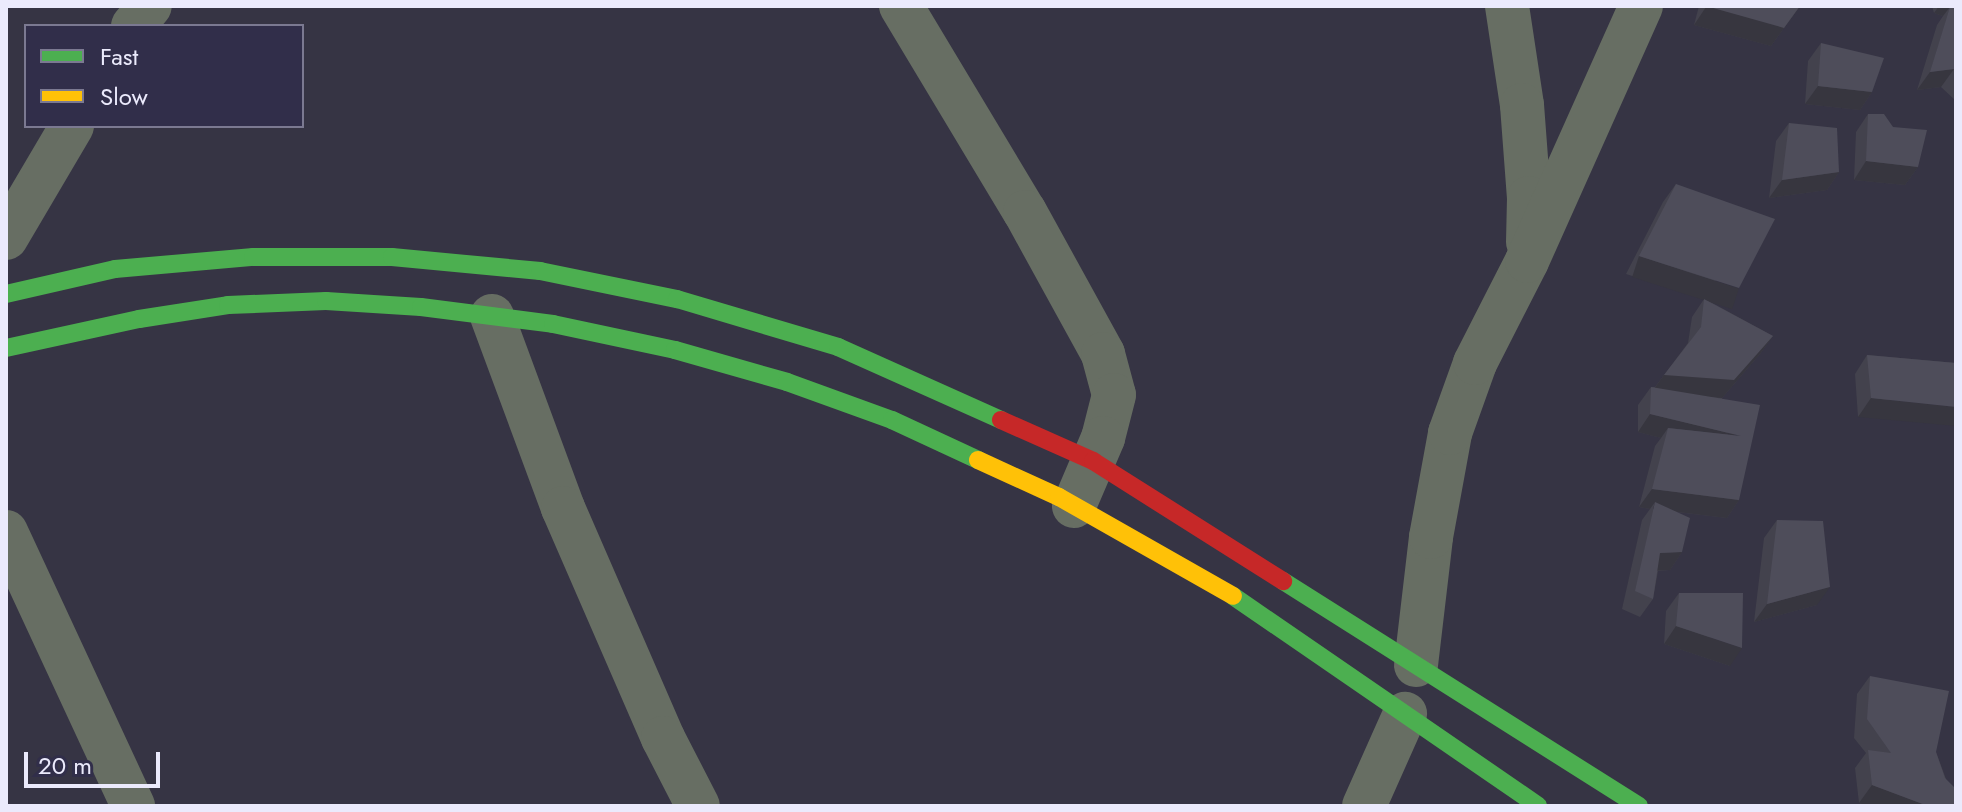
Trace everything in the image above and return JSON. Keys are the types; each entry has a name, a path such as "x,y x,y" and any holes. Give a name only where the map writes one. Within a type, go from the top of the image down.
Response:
{"main road":[{"path":"6,294 115,269 253,257 392,257 540,271 677,299 838,347 1093,461 1639,806"},
{"path":"6,348 139,319 228,305 326,301 553,324 660,347 787,382 892,420 1074,506 1224,589 1538,806"}],"street":[{"path":"135,24 150,6"},
{"path":"901,6 1025,212 1103,354 1114,395 1103,438 1074,506"},
{"path":"1507,6 1522,105 1529,198 1527,261"},
{"path":"1416,665 1431,537 1450,433 1475,363 1527,261 1641,6"},
{"path":"6,238 71,128"},
{"path":"492,316 563,508 663,738 698,806"},
{"path":"6,532 133,806"},
{"path":"1364,806 1405,714"}],"building":[{"path":"1706,6 1800,6 1784,28"},
{"path":"1950,7 1956,8 1956,71 1930,72"},
{"path":"1821,43 1884,58 1872,92 1818,86"},
{"path":"1868,114 1884,114 1893,127 1927,130 1918,167 1866,161"},
{"path":"1789,123 1837,128 1839,172 1782,180"},
{"path":"1676,184 1775,219 1739,288 1639,256"},
{"path":"1704,299 1773,336 1734,380 1664,375 1701,327"},
{"path":"1867,355 1956,363 1956,407 1871,398"},
{"path":"1651,387 1760,405 1739,500 1652,489 1668,428 1741,436 1650,414"},
{"path":"1655,502 1690,518 1682,552 1660,553 1653,599 1635,591"},
{"path":"1777,520 1823,521 1830,587 1767,604"},
{"path":"1679,593 1743,593 1742,648 1676,626"},
{"path":"1870,676 1949,691 1936,752 1945,778 1956,789 1956,806 1928,806 1872,785 1868,750 1891,753 1867,719"}],"traffic: fast":[{"path":"6,294 115,269 253,257 392,257 540,271 677,299 838,347 1001,420"},
{"path":"6,348 139,319 228,305 326,301 421,307 553,324 675,350 787,382 892,420 978,460"},
{"path":"1283,581 1639,806"},
{"path":"1233,596 1538,806"}],"traffic: slow":[{"path":"978,460 1059,497 1233,596"}],"traffic: jam":[{"path":"1001,420 1093,461 1283,581"}]}
